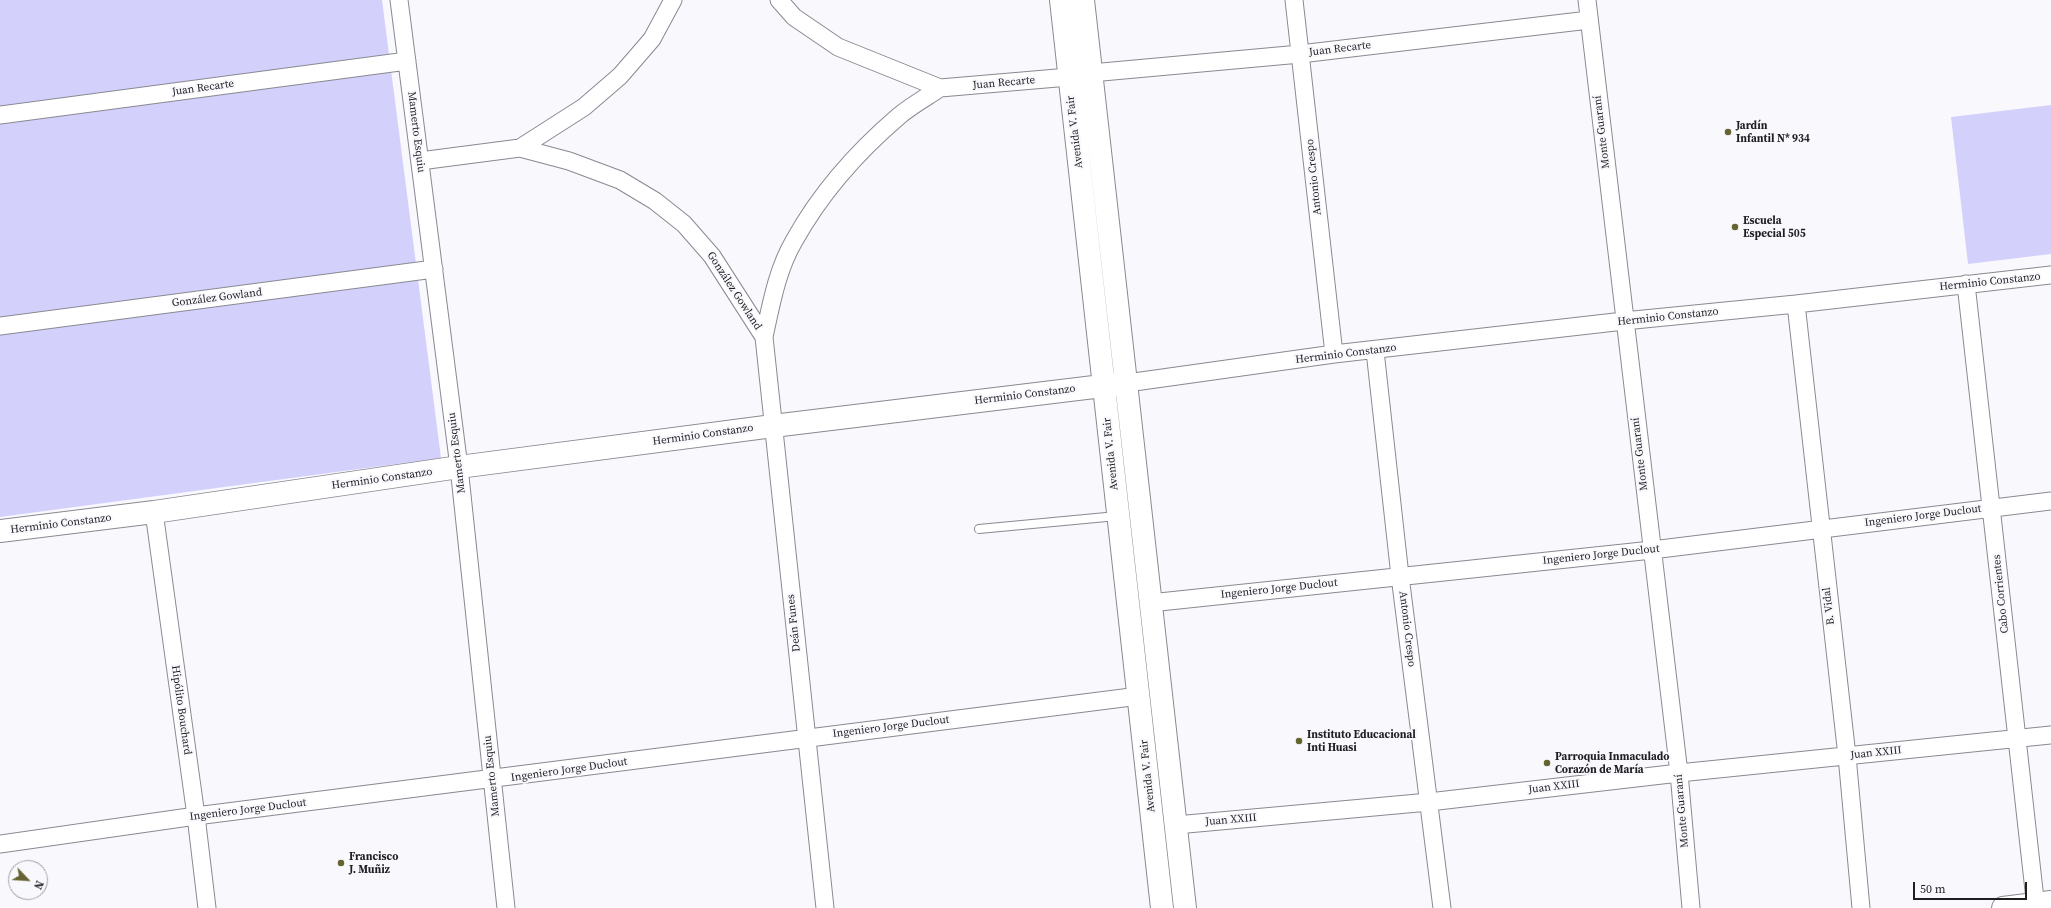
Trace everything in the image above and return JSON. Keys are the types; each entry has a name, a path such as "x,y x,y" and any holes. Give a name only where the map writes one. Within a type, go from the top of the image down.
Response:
{"main road":[{"name":"Avenida V. Fair","path":"1061,0 1162,908"},
{"name":"Avenida V. Fair","path":"1083,0 1185,908"},
{"name":"Herminio Constanzo","path":"0,531 154,512 459,467 773,426 1127,383"},
{"path":"2003,908 2041,905"}],"street":[{"name":"Mamerto Esquiu","path":"399,0 459,467 506,908"},
{"path":"420,161 520,148 584,107 620,76 652,39 673,0"},
{"path":"779,0 794,17 838,47 940,88"},
{"name":"Antonio Crespo","path":"1294,0 1334,354"},
{"name":"Monte Guaraní","path":"1587,0 1679,773 1691,908"},
{"name":"Juan Recarte","path":"1091,73 1300,54 1589,20"},
{"name":"Juan Recarte","path":"0,115 407,60"},
{"name":"Juan Recarte","path":"940,88 1069,77"},
{"name":"González Gowland","path":"764,337 775,289 793,242 823,197 862,150 901,115 940,88"},
{"name":"González Gowland","path":"520,148 569,162 620,180 655,201 684,224 712,256 764,337"},
{"name":"González Gowland","path":"0,326 434,269"},
{"name":"Herminio Constanzo","path":"1127,383 1334,354 1375,351 1624,321 1796,304 2051,275"},
{"name":"Cabo Corrientes","path":"1966,284 1992,507 2016,738 2041,905"},
{"name":"B. Vidal","path":"1796,304 1820,529 1847,756 1861,908"},
{"name":"Deán Funes","path":"764,337 825,908"},
{"name":"Antonio Crespo","path":"1375,351 1400,576 1442,908"},
{"name":"Ingeniero Jorge Duclout","path":"1150,603 1652,550 1992,507 2051,501"},
{"name":"Hipólito Bouchard","path":"154,512 196,816 207,908"},
{"name":"Ingeniero Jorge Duclout","path":"0,844 196,816 492,780 1139,696"},
{"name":"Juan XXIII","path":"1176,825 1429,802 1679,773 2051,735"}],"lane":[{"path":"979,529 1118,515"}],"shaded area":[{"path":"0,0 382,0 441,458 0,517"},
{"path":"2051,105 2051,254 1968,264 1951,117"}],"place":[{"name":"Jardín Infantil N* 934","path":"1728,132"},
{"name":"Escuela Especial 505","path":"1735,227"},
{"name":"Instituto Educacional Inti Huasi","path":"1299,741"},
{"name":"Parroquia Inmaculado Corazón de María","path":"1547,763"},
{"name":"Francisco J. Muñiz","path":"341,863"}]}
